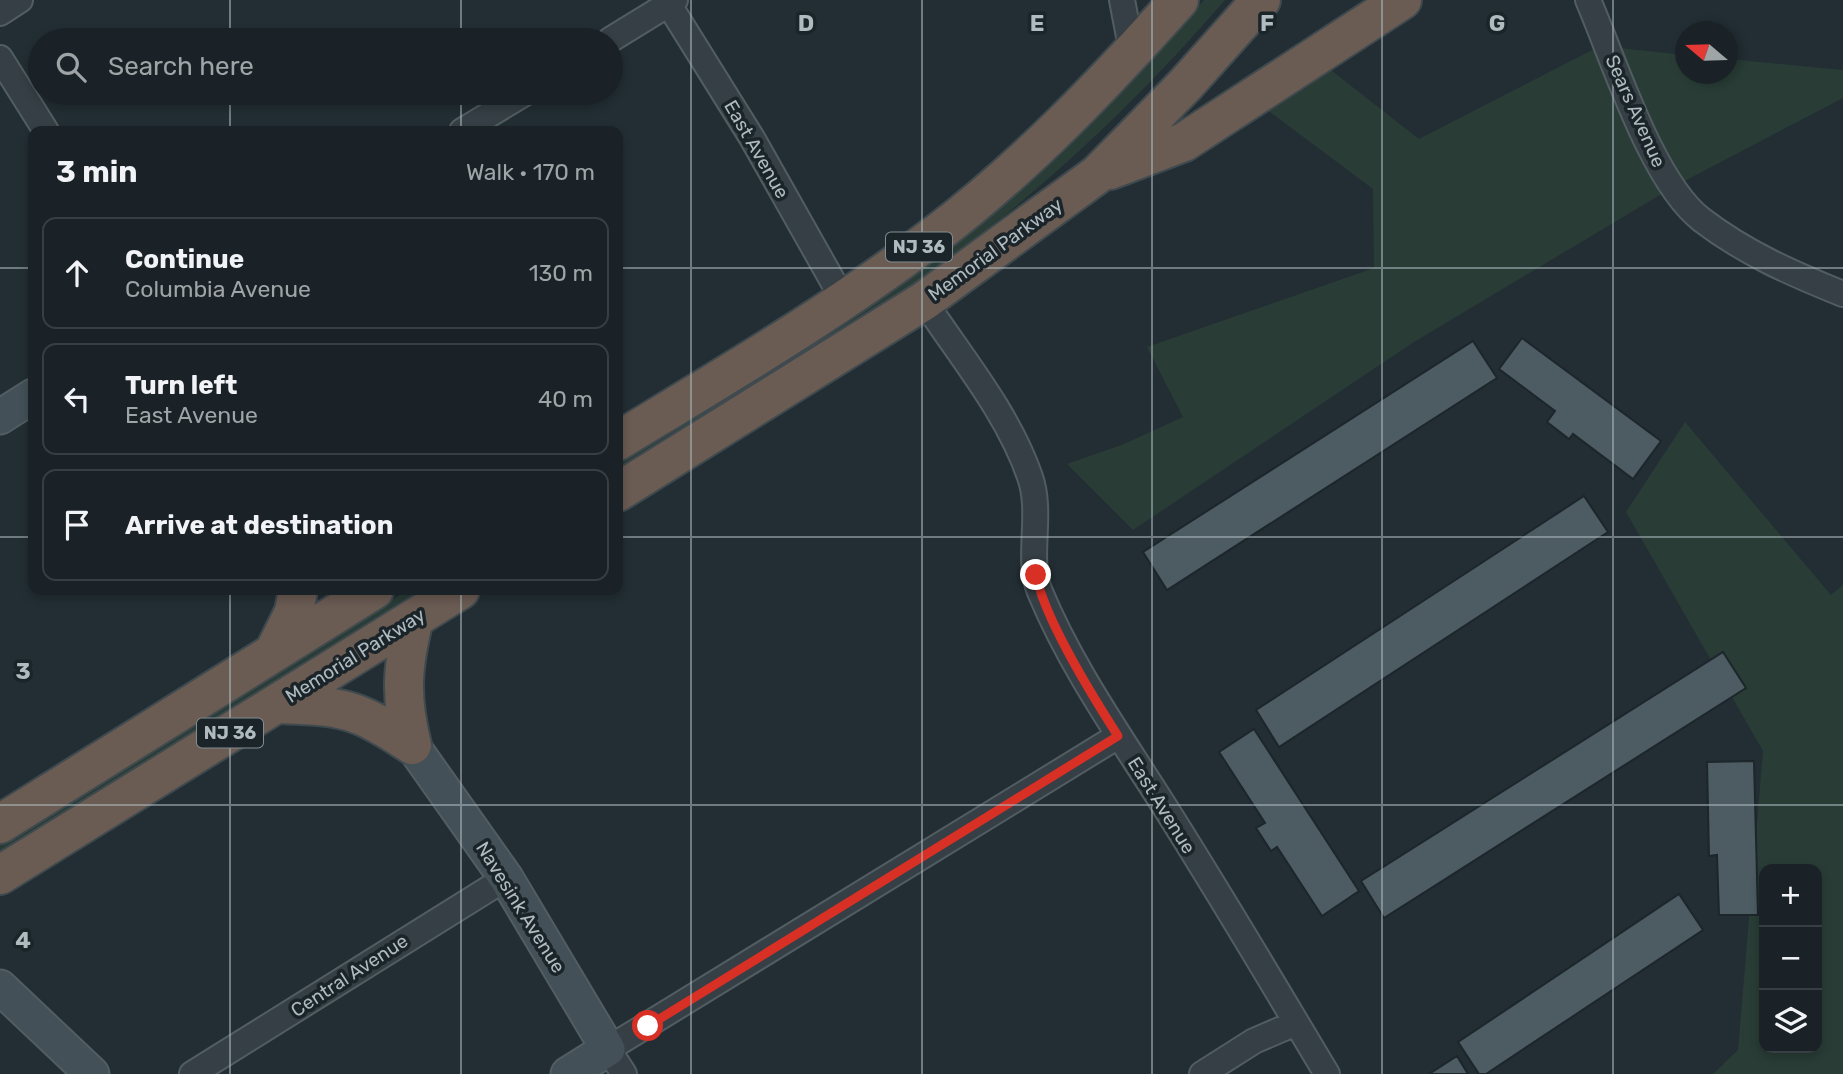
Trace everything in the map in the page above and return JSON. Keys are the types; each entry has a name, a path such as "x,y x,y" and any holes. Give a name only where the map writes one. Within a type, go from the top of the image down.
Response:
{"highway":[{"name":"NJ 36","path":"623,438 844,301 935,235 993,188 1132,52 1179,0"},
{"name":"Memorial Parkway","path":"623,489 924,301 1098,174 1186,84 1261,0"},
{"path":"1098,174 1184,142 1402,0"},
{"path":"274,652 294,612 297,595"},
{"name":"NJ 36","path":"0,824 366,595"},
{"name":"Memorial Parkway","path":"0,875 452,595"},
{"path":"412,746 402,688 404,662 414,619"},
{"path":"277,704 346,708 372,718 412,746"}],"street":[{"path":"0,13 20,0"},
{"path":"1122,0 1132,52"},
{"name":"Sears Avenue","path":"1588,0 1660,170 1689,208 1702,220 1773,265 1843,294"},
{"path":"623,32 670,1"},
{"name":"East Avenue","path":"670,1 752,138 844,301"},
{"path":"0,58 28,102"},
{"path":"30,105 43,126"},
{"path":"470,126 505,105"},
{"name":"East Avenue","path":"924,301 981,387 1031,479 1037,517 1036,575 1039,590 1118,736 1327,1074"},
{"path":"0,417 28,399"},
{"path":"568,1074 616,1061 1118,736"},
{"name":"Navesink Avenue","path":"412,746 506,878 616,1061"},
{"name":"Central Avenue","path":"192,1074 506,878"},
{"path":"0,987 92,1074"},
{"path":"1202,1074 1254,1041 1296,1023"}],"green space":[{"path":"1204,0 1225,0 1165,67 1101,131 1034,191 964,248 881,307 623,468 623,456 1154,55"},
{"path":"1600,46 1675,54 1675,84 1738,84 1738,60 1843,70 1843,98 1675,186 1414,342 1133,530 1067,464 1124,444 1183,417 1147,347 1374,268 1373,189 1266,109 1327,67 1419,139"},
{"path":"1685,422 1831,595 1843,585 1843,1074 1713,1074 1738,1050 1763,751 1626,512"},
{"path":"400,595 418,595 0,854 0,843"}],"building":[{"path":"1522,338 1661,441 1633,479 1573,434 1569,439 1547,422 1555,411 1499,369"},
{"path":"1473,341 1497,378 1167,590 1143,552"},
{"path":"1584,496 1608,532 1279,747 1256,710"},
{"path":"1723,652 1746,688 1384,918 1361,881"},
{"path":"1254,729 1359,891 1322,916 1277,847 1271,851 1256,828 1265,823 1219,752"},
{"path":"1754,761 1758,915 1719,915 1717,855 1709,856 1707,762"},
{"path":"1679,894 1703,930 1486,1074 1479,1074 1458,1042"},
{"path":"1457,1056 1468,1074 1429,1074"}],"route":[{"path":"648,1026 1118,736 1104,715 1039,590 1036,575"}]}
